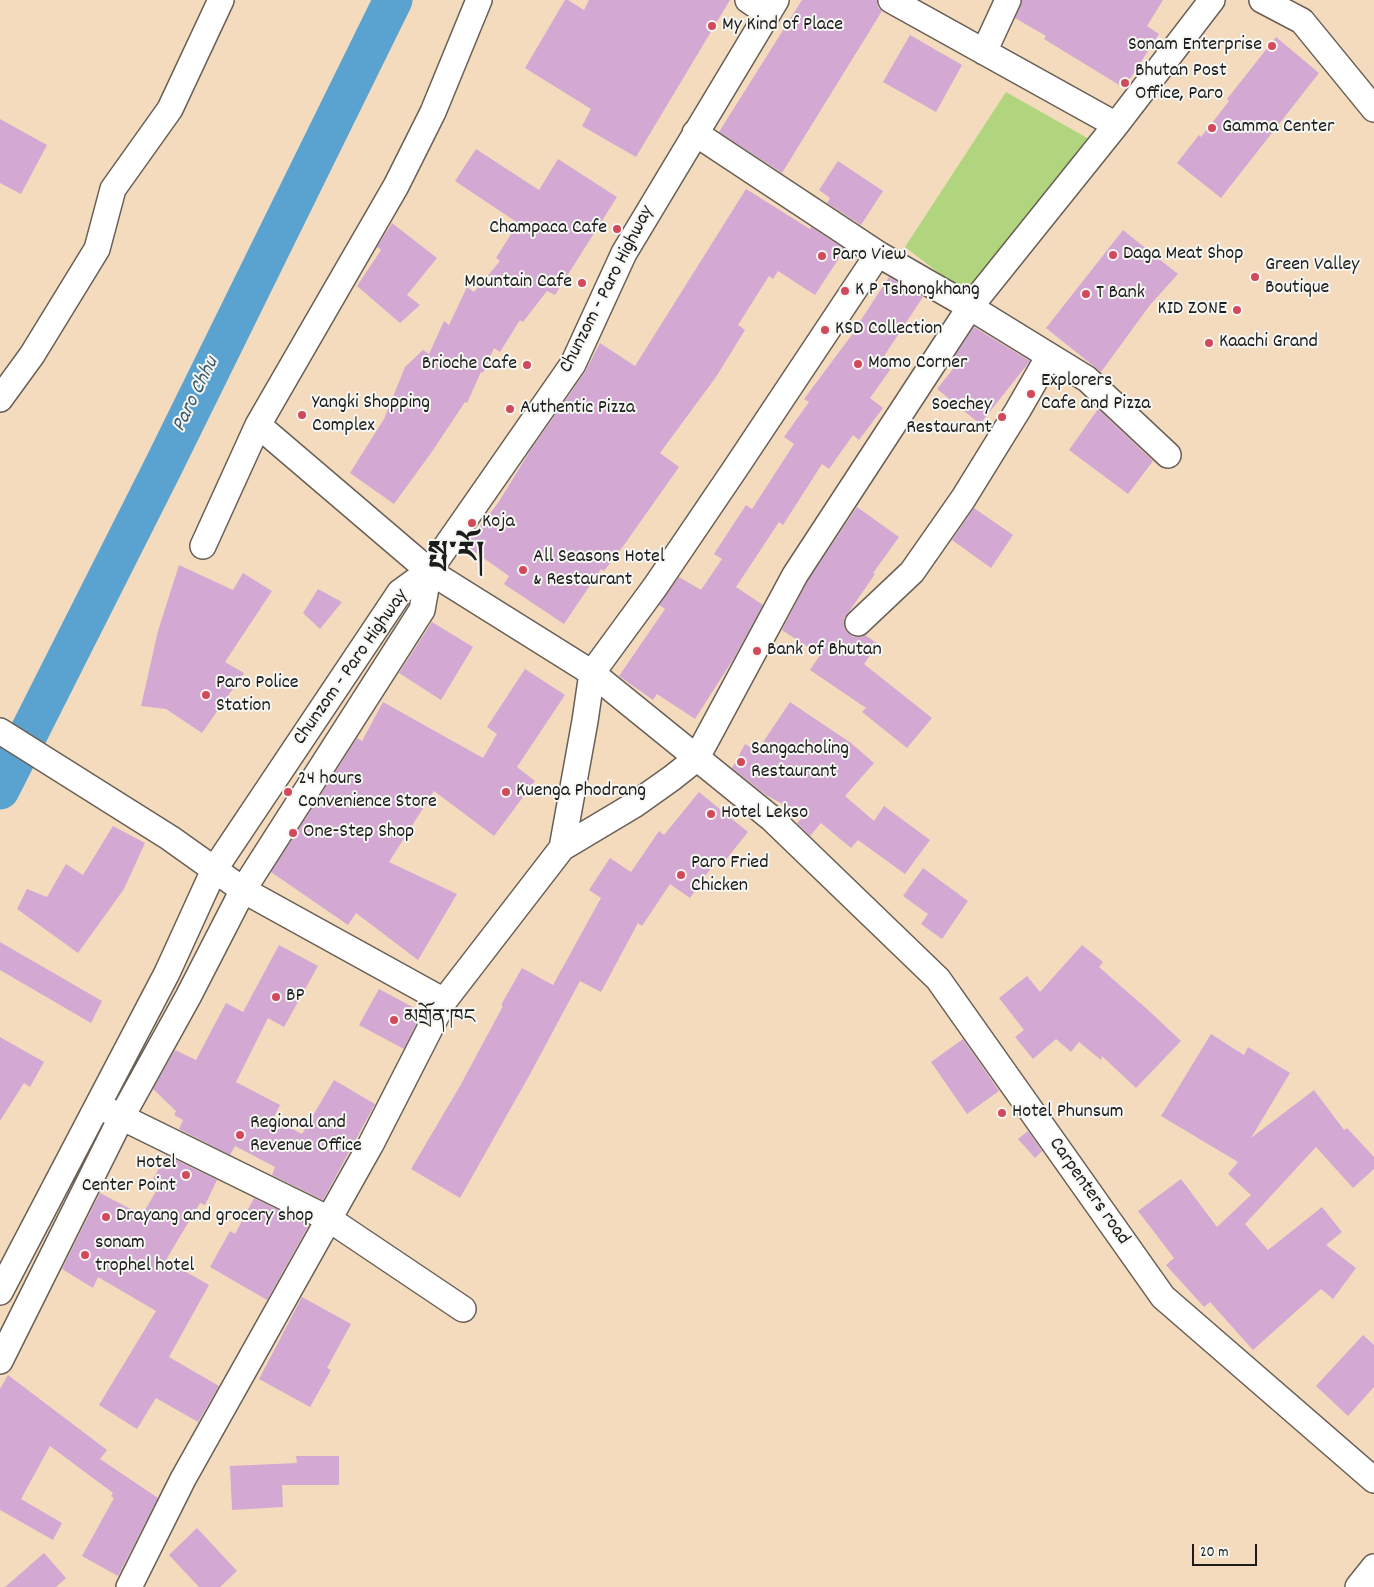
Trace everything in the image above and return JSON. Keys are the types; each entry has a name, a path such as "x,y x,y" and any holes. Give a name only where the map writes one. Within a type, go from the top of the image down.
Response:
{"street":[{"path":"0,399 32,356 97,250 113,190 170,109 220,0"},
{"path":"203,546 258,425 400,177 433,112 479,0"},
{"path":"892,0 1116,125"},
{"path":"984,52 1008,0"},
{"path":"130,1587 183,1478 371,1144 444,1001 562,848 634,805 696,759 795,575 970,307 1116,125 1212,0"},
{"path":"1262,0 1302,21 1374,108"},
{"name":"Chunzom - Paro Highway","path":"0,1292 167,973 214,870 400,592 429,571 573,364 624,253 695,133 764,4"},
{"path":"695,133 878,254 970,307 1087,379 1168,455"},
{"path":"562,848 592,673 655,587 736,469 878,254"},
{"path":"858,623 912,572 963,499 1049,356"},
{"name":"Carpenters road","path":"258,425 429,571 592,673 771,818 938,979 1162,1297 1374,1480"},
{"name":"Chunzom - Paro Highway","path":"0,1361 121,1118 188,997 243,890 422,610 429,571"},
{"path":"0,732 170,838 243,890 444,1001"},
{"path":"98,1105 329,1219 463,1309"},
{"path":"1358,1587 1374,1567"}],"green space":[{"path":"1006,92 1089,139 968,295 905,247"}],"building":[{"path":"565,0 584,10 589,0 730,0 636,157 582,126 591,109 525,68"},
{"path":"802,0 877,0 878,7 882,11 782,173 719,132"},
{"path":"1022,0 1163,0 1147,26 1159,34 1124,88 1044,39 1046,36 1015,18"},
{"path":"910,35 962,65 936,112 883,82"},
{"path":"1276,37 1319,73 1221,198 1177,163 1199,135 1201,137 1229,101 1227,99"},
{"path":"0,119 47,145 21,194 0,183"},
{"path":"476,149 539,190 558,159 617,197 555,295 547,291 523,322 520,320 500,352 494,348 467,403 465,402 394,504 350,473 384,419 405,367 423,350 429,354 444,321 449,325 467,287 474,292 500,261 496,258 518,223 455,181"},
{"path":"838,161 883,191 861,225 827,203 830,198 819,190"},
{"path":"746,189 845,249 815,295 778,271 773,279 769,276 738,325 745,330 716,377 660,453 679,467 624,545 604,571 601,569 564,624 504,584 509,576 465,545 498,503 530,451 585,372 600,343 635,366"},
{"path":"392,223 437,258 407,295 420,305 400,323 357,286 381,250 377,247"},
{"path":"1123,230 1178,274 1150,305 1101,372 1046,328"},
{"path":"889,277 923,297 884,356 895,363 870,398 883,408 859,440 853,435 829,469 822,464 783,525 779,522 736,587 763,605 734,658 695,719 657,694 653,700 619,676 665,609 659,605 679,577 701,590 722,559 714,554 746,505 752,509 794,444 784,437 809,402 804,399 860,324"},
{"path":"974,327 1030,361 980,424 937,389 960,360 955,356"},
{"path":"1098,409 1153,461 1128,494 1069,450"},
{"path":"857,507 899,537 844,618 844,626 853,637 865,635 878,644 864,664 932,718 907,748 862,712 866,708 810,670 820,655 782,630 807,582"},
{"path":"974,508 1013,535 991,568 952,540"},
{"path":"179,565 233,590 243,573 272,591 225,662 244,673 202,733 166,709 141,706 158,631"},
{"path":"318,589 342,602 320,629 303,613"},
{"path":"432,622 473,647 441,700 399,673"},
{"path":"525,669 565,695 517,767 535,781 494,836 434,791 389,862 457,894 418,960 356,913 348,925 271,872 357,738 362,741 383,702 483,758 497,734 487,727"},
{"path":"790,702 851,743 874,763 845,796 874,821 884,806 930,840 905,874 858,840 851,848 821,823 810,836 797,823 804,816 766,795 732,768 745,744 757,751"},
{"path":"699,792 748,832 724,862 718,858 690,898 670,884 642,926 638,923 601,992 580,981 460,1198 411,1169 460,1086 522,968 553,985 601,898 589,890 610,858 631,872 659,831 664,835"},
{"path":"113,826 145,843 124,889 78,953 17,909 27,889 47,897 66,864 83,875"},
{"path":"923,868 968,901 942,939 921,924 928,914 903,896"},
{"path":"0,942 102,1001 91,1023 0,970"},
{"path":"279,945 318,966 284,1027 268,1018 236,1082 280,1105 273,1119 302,1134 334,1080 375,1104 323,1200 272,1175 275,1167 235,1146 230,1155 179,1129 183,1120 174,1115 176,1111 153,1089 175,1050 196,1060 226,1003 243,1012"},
{"path":"1082,945 1103,962 1099,967 1181,1041 1136,1088 1102,1056 1101,1060 1079,1042 1071,1052 1056,1039 1033,1059 1015,1037 1024,1030 999,998 1027,976 1040,992"},
{"name":"མགྲོན་ཁང","path":"379,989 422,1012 404,1049 359,1025"},
{"path":"1211,1034 1244,1055 1248,1047 1290,1073 1251,1138 1314,1090 1344,1130 1347,1128 1374,1157 1374,1169 1353,1188 1316,1147 1245,1224 1268,1250 1322,1207 1342,1232 1326,1245 1356,1268 1333,1299 1321,1289 1253,1350 1210,1302 1204,1307 1166,1265 1174,1258 1138,1211 1181,1179 1217,1227 1251,1195 1228,1174 1238,1162 1161,1116"},
{"path":"0,1037 44,1062 30,1087 24,1083 0,1121"},
{"path":"963,1039 999,1091 967,1114 931,1062"},
{"path":"1028,1131 1042,1151 1035,1158 1018,1139"},
{"path":"166,1155 217,1180 205,1205 200,1203 167,1261 209,1285 169,1357 219,1386 198,1422 156,1398 137,1429 99,1405 156,1311 98,1277 93,1288 62,1269 100,1193 142,1215 161,1183 153,1179"},
{"path":"254,1198 309,1225 267,1300 210,1267 230,1231 235,1234"},
{"path":"302,1297 351,1324 327,1368 331,1370 310,1407 259,1379"},
{"path":"1363,1335 1374,1345 1374,1387 1348,1416 1316,1386"},
{"path":"8,1375 107,1450 100,1459 158,1498 118,1576 82,1556 114,1498 111,1496 113,1493 50,1446 21,1499 62,1523 53,1540 0,1510 0,1389"},
{"path":"296,1456 339,1456 339,1485 282,1485 283,1507 232,1510 230,1466 297,1463"},
{"path":"197,1528 237,1571 220,1587 199,1587 169,1555"},
{"path":"44,1553 66,1578 56,1587 5,1587"}],"waterway":[{"name":"Paro Chhu","path":"0,790 163,467 393,0"}],"place":[{"name":"My Kind of Place","path":"712,26"},
{"name":"Sonam Enterprise","path":"1272,46"},
{"name":"Bhutan Post Office, Paro","path":"1125,83"},
{"name":"Gamma Center","path":"1212,128"},
{"name":"Champaca Cafe","path":"617,229"},
{"name":"Daga Meat Shop","path":"1113,255"},
{"name":"Paro View","path":"822,256"},
{"name":"Green Valley Boutique","path":"1255,277"},
{"name":"Mountain Cafe","path":"582,283"},
{"name":"K P Tshongkhang","path":"845,291"},
{"name":"T Bank","path":"1086,294"},
{"name":"KID ZONE","path":"1237,310"},
{"name":"KSD Collection","path":"825,330"},
{"name":"Kaachi Grand","path":"1209,343"},
{"name":"Momo Corner","path":"858,364"},
{"name":"Brioche Cafe","path":"527,365"},
{"name":"Explorers Cafe and Pizza","path":"1031,394"},
{"name":"Authentic Pizza","path":"510,409"},
{"name":"Yangki Shopping Complex","path":"302,415"},
{"name":"Soechey Restaurant","path":"1002,417"},
{"name":"Koja","path":"472,523"},
{"name":"All Seasons Hotel & Restaurant","path":"523,570"},
{"name":"Bank of Bhutan","path":"757,651"},
{"name":"Paro Police Station","path":"206,695"},
{"name":"Sangacholing Restaurant","path":"741,762"},
{"name":"24 hours Convenience Store","path":"288,792"},
{"name":"Kuenga Phodrang","path":"506,792"},
{"name":"Hotel Lekso","path":"711,814"},
{"name":"One-Step Shop","path":"293,833"},
{"name":"Paro Fried Chicken","path":"681,875"},
{"name":"BP","path":"276,997"},
{"name":"མགྲོན་ཁང","path":"394,1020"},
{"name":"Hotel Phunsum","path":"1002,1113"},
{"name":"Regional and Revenue Office","path":"240,1135"},
{"name":"Hotel Center Point","path":"186,1175"},
{"name":"Drayang and grocery shop","path":"106,1217"},
{"name":"sonam trophel hotel","path":"85,1255"}],"district":[{"name":"སྤ་རོ།","path":"456,558"}]}
